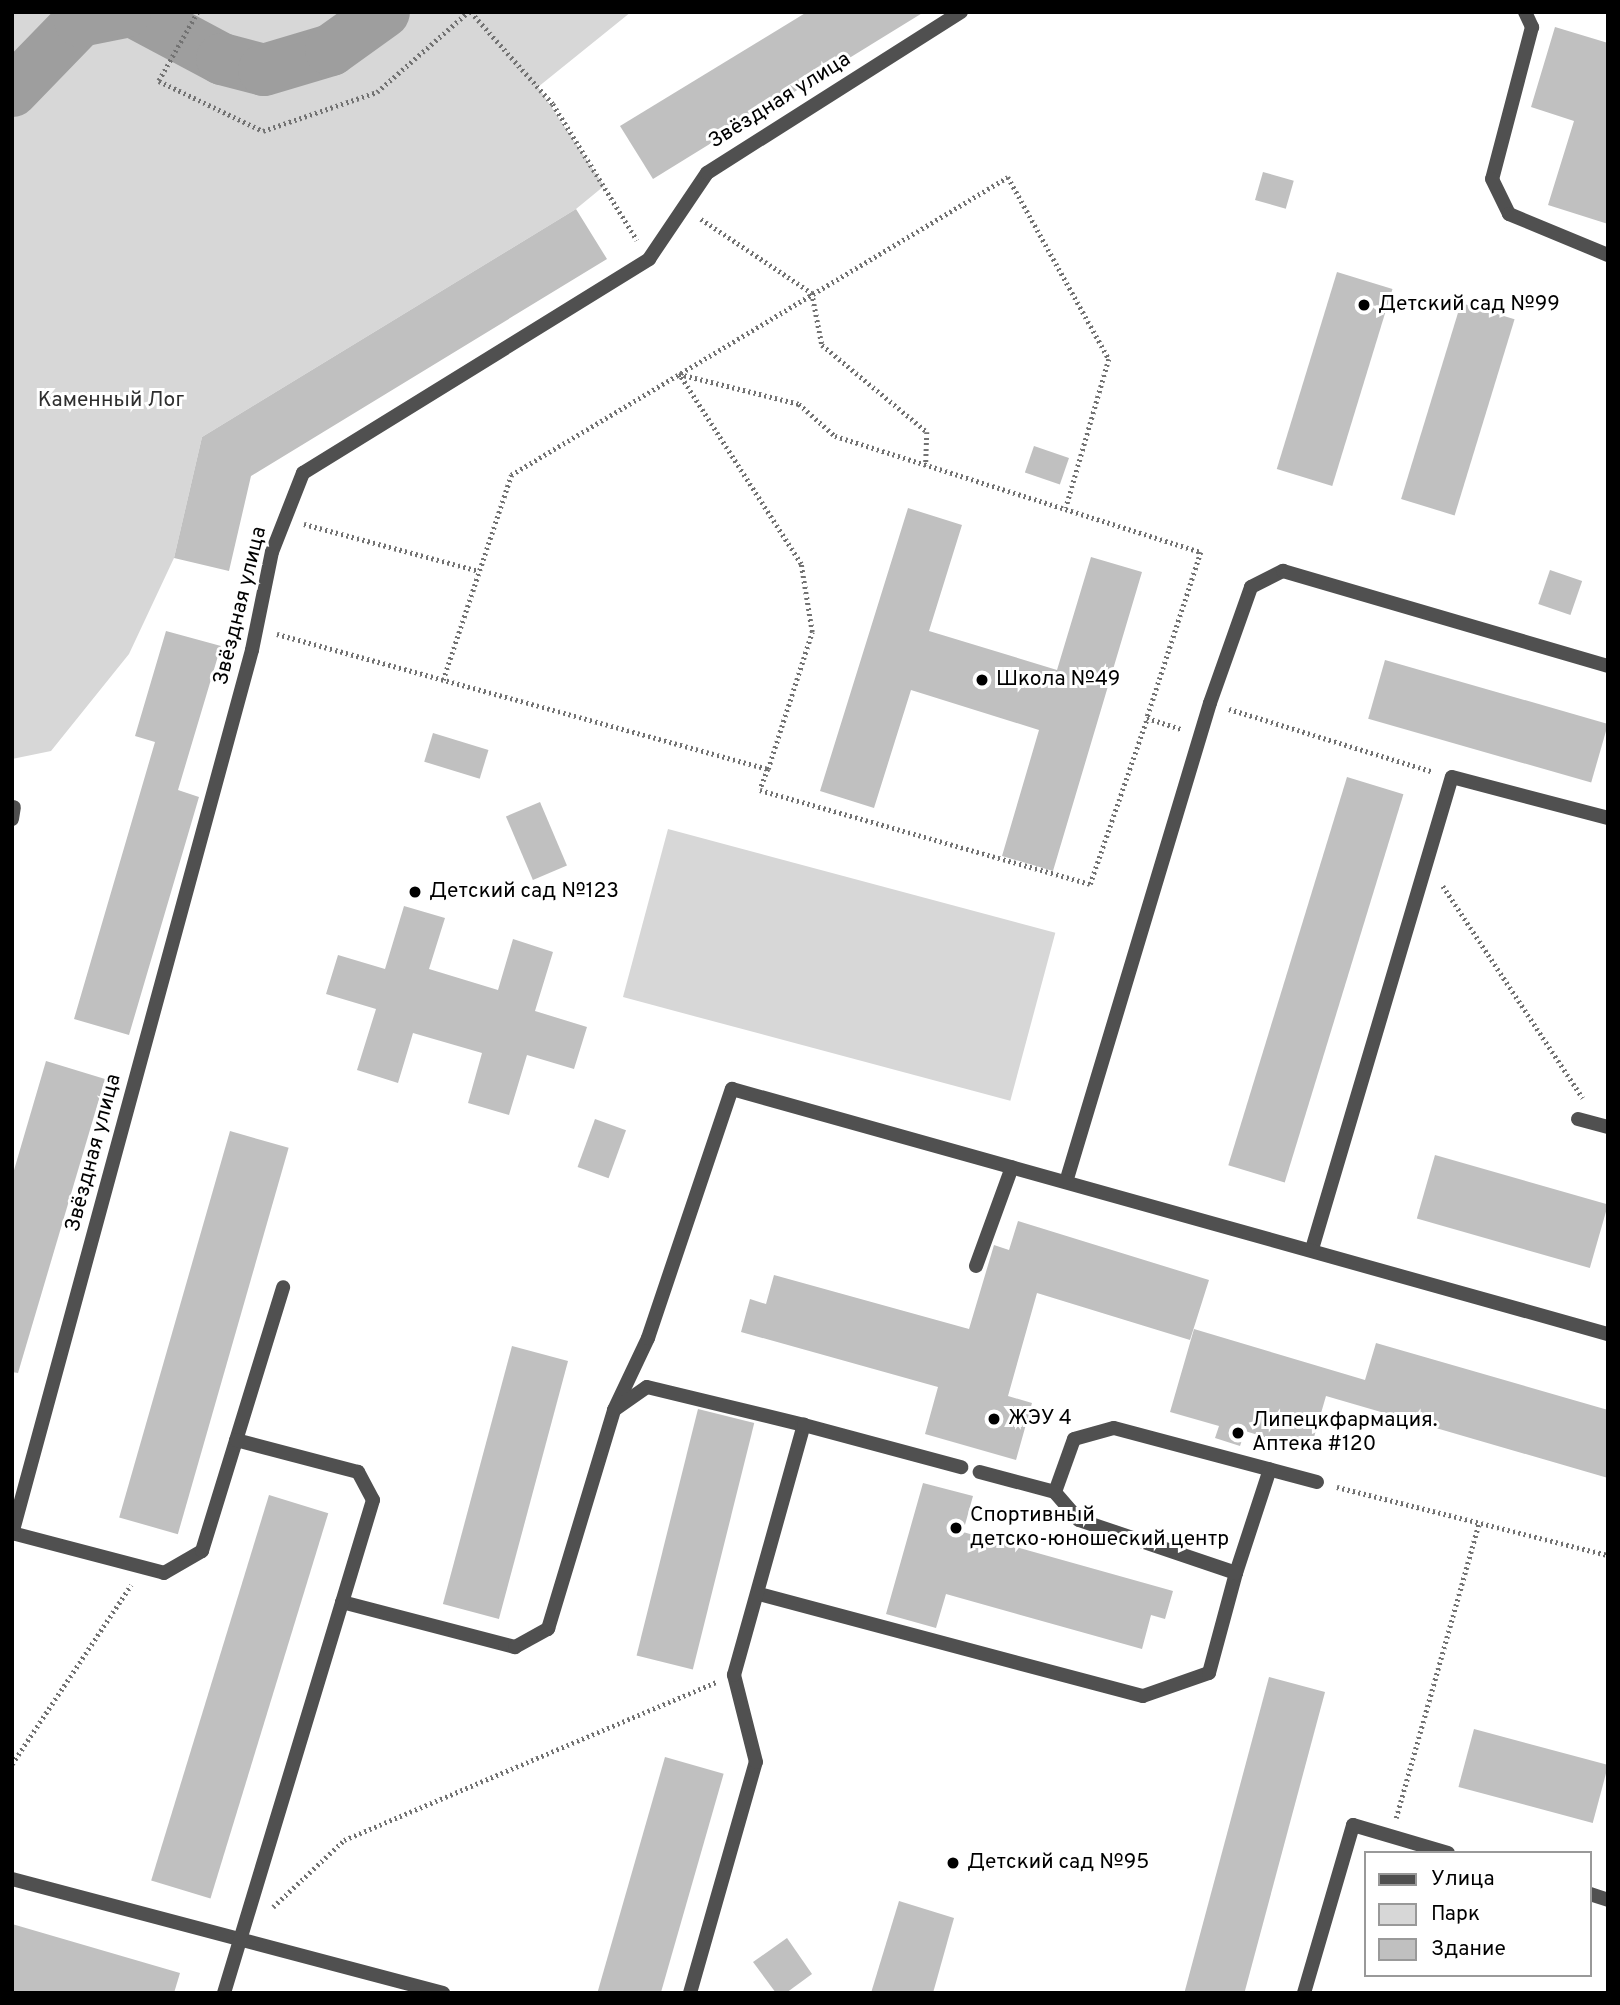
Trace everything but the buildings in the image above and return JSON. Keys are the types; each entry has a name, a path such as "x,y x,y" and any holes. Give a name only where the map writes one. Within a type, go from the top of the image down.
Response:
{"street":[{"name":"Звёздная улица","path":"12,1534 256,628 272,552 303,473 649,258 707,173 961,12"},
{"path":"1525,12 1532,27 1492,179 1508,214 1608,255"},
{"path":"1066,1182 1210,703 1251,587 1283,571 1608,666"},
{"path":"1312,1250 1452,777 1608,818"},
{"path":"342,1602 515,1647 548,1629 614,1410 648,1338 732,1090 1608,1334"},
{"path":"1578,1119 1604,1126"},
{"path":"976,1266 1012,1167"},
{"path":"12,1534 164,1573 202,1550 284,1287"},
{"path":"614,1410 648,1387 961,1467"},
{"path":"690,1993 757,1762 734,1675 760,1594 804,1425"},
{"path":"1055,1492 1074,1439 1114,1427 1317,1482"},
{"path":"224,1993 373,1500 358,1472 236,1440"},
{"path":"760,1594 1143,1696 1209,1673 1236,1573 1270,1469"},
{"path":"980,1472 1055,1492 1079,1520 1236,1573"},
{"path":"1304,1993 1353,1825 1441,1851"},
{"path":"12,1879 443,1993"}],"path":[{"path":"198,12 159,81 263,131 377,92 470,12 553,104 649,258"},
{"path":"443,680 511,475 1008,177 1109,359 1066,508"},
{"path":"683,208 812,293 822,345 927,432 926,465"},
{"path":"679,374 799,404 835,436 1201,552 1090,884 760,790 812,632 801,564 679,374"},
{"path":"285,519 479,571"},
{"path":"256,628 768,769"},
{"path":"1146,718 1180,729 1210,703 1452,777"},
{"path":"1427,862 1604,1126"},
{"path":"1317,1482 1608,1555"},
{"path":"1391,1836 1479,1523"},
{"path":"12,1764 143,1567"},
{"path":"268,1913 344,1840 734,1675"}],"green space":[{"name":"Каменный Лог","path":"12,12 631,12 538,87 604,186 576,209 202,437 174,558 129,654 51,751 12,759"},
{"path":"668,829 1055,933 1010,1101 623,997"}],"waterway":[{"path":"12,91 80,21 125,12"},
{"path":"134,12 222,59 264,70 331,50 384,12"}],"place":[{"name":"Детский сад №99","path":"1364,305"},
{"name":"Школа №49","path":"982,680"},
{"name":"Детский сад №123","path":"415,892"},
{"name":"ЖЭУ 4","path":"994,1419"},
{"name":"Липецкфармация. Аптека #120","path":"1238,1433"},
{"name":"Спортивный детско-юношеский центр","path":"956,1528"},
{"name":"Детский сад №95","path":"953,1863"}]}
